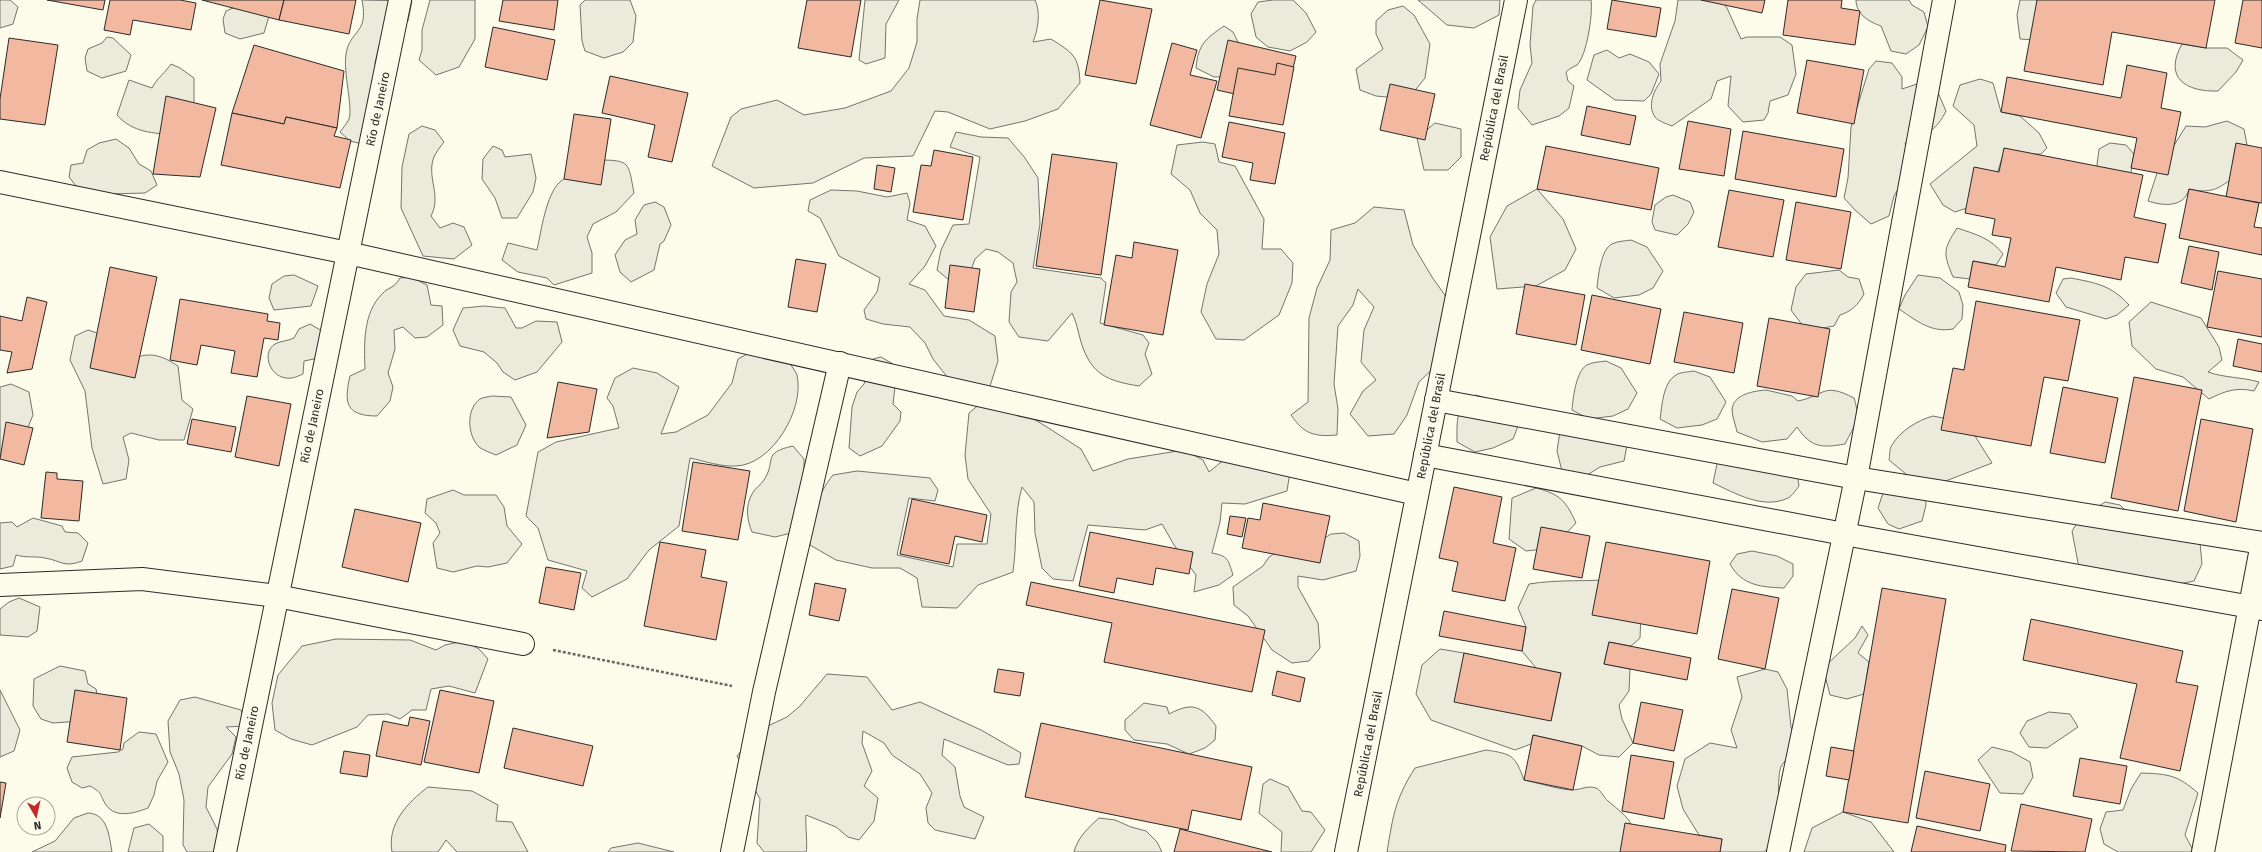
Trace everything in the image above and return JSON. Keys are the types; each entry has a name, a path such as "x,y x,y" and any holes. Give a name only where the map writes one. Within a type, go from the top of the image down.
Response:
{"street":[{"name":"Río de Janeiro","path":"225,852 400,0"},
{"name":"República del Brasil","path":"1346,852 1516,0"},
{"path":"1778,852 1856,478 1944,0"},
{"path":"0,182 348,253 1417,494"},
{"path":"732,852 764,692 840,363"},
{"path":"1436,400 1856,478 2262,543 2256,608 2203,852"},
{"path":"1425,455 1844,534 2256,608"},
{"path":"0,585 142,579 278,596 523,644"}],"path":[{"path":"523,644 764,692"}],"shaded area":[{"path":"0,0 10,0 18,7 13,24 0,28"},
{"path":"362,0 412,1 408,21 388,32 379,46 375,63 379,79 366,145 350,141 340,132 349,119 350,114 345,61 346,54 351,40 361,26 363,20"},
{"path":"430,0 475,0 475,39 459,67 436,75 419,60 422,50 422,30"},
{"path":"585,0 630,0 636,16 633,42 623,52 604,58 585,51 582,41 580,5"},
{"path":"865,0 899,0 886,24 885,58 866,64 859,60"},
{"path":"920,0 1035,0 1038,10 1038,21 1033,42 1051,39 1070,52 1078,67 1080,83 1058,109 1025,121 990,129 948,112 935,111 913,156 864,158 813,183 754,188 712,166 731,117 741,109 777,100 804,115 845,108 891,91 909,68 917,42 917,19"},
{"path":"1293,0 1306,13 1316,32 1307,42 1290,51 1268,47 1256,37 1251,14 1258,2"},
{"path":"1418,0 1500,0 1499,15 1474,28 1447,25"},
{"path":"1536,0 1591,0 1591,6 1590,24 1584,53 1577,65 1566,72 1568,81 1574,86 1569,108 1559,116 1532,125 1518,108 1520,90 1532,63 1530,45 1533,6"},
{"path":"1678,0 1721,0 1727,8 1741,39 1747,37 1780,37 1792,45 1796,74 1788,95 1770,101 1768,113 1764,120 1743,122 1728,106 1731,76 1717,81 1711,99 1672,126 1655,117 1652,108 1652,98 1661,81 1660,64 1675,21"},
{"path":"1856,0 1909,0 1912,5 1924,12 1928,27 1919,45 1906,54 1891,51 1881,26 1864,17 1858,9"},
{"path":"2020,0 2059,0 2050,41 2020,39 2017,15"},
{"path":"240,5 269,16 264,33 240,39 225,33 223,19 226,11"},
{"path":"1403,6 1414,15 1430,44 1425,78 1408,99 1376,96 1360,90 1356,69 1383,49 1376,34 1376,21 1388,10"},
{"path":"1224,26 1233,32 1248,62 1235,76 1214,77 1196,68 1197,60 1201,48 1207,39"},
{"path":"107,37 113,38 131,55 126,71 102,78 87,71 85,58 88,49 102,43"},
{"path":"2182,44 2206,48 2227,48 2243,60 2236,72 2218,91 2196,89 2181,81 2177,74 2175,66"},
{"path":"1607,50 1619,58 1630,54 1649,62 1659,74 1651,94 1644,101 1615,100 1587,80 1594,55"},
{"path":"1876,61 1892,63 1902,77 1902,89 1932,79 1946,111 1934,128 1929,132 1905,143 1908,156 1906,176 1894,196 1889,216 1871,224 1844,198 1848,178 1851,127 1869,69"},
{"path":"171,64 180,68 194,78 194,106 176,135 144,131 137,129 123,121 117,115 129,80 152,88 156,81"},
{"path":"1980,79 1993,83 2001,112 2020,116 2039,133 2047,148 2041,154 2003,155 1995,180 1982,203 1955,212 1943,205 1930,184 1977,146 1974,125 1953,106 1960,85"},
{"path":"2227,121 2244,129 2247,145 2236,144 2230,180 2216,189 2201,191 2189,189 2183,200 2172,204 2160,204 2148,201 2157,173 2186,126 2205,127"},
{"path":"1435,123 1461,129 1461,157 1448,170 1424,170 1417,138"},
{"path":"422,126 435,130 444,142 435,155 432,164 435,201 431,216 440,228 453,223 464,227 472,245 454,259 423,256 401,208 402,167 409,134"},
{"path":"956,132 981,137 1008,138 1025,158 1038,178 1040,224 1033,268 1101,278 1106,283 1100,323 1143,335 1149,343 1145,354 1152,374 1139,386 1110,379 1096,369 1085,353 1072,313 1048,341 1019,337 1009,322 1011,292 1017,282 1013,263 998,252 986,249 975,259 968,278 949,280 937,270 941,250 953,225 969,224 980,157 950,147"},
{"path":"116,139 129,148 139,164 151,171 157,185 145,193 107,194 76,186 69,177 71,165 83,163 87,150 99,143"},
{"path":"1203,142 1215,144 1219,162 1235,166 1264,219 1262,249 1281,249 1293,263 1292,283 1279,315 1244,340 1216,339 1201,312 1207,284 1219,254 1217,230 1200,213 1190,190 1171,174 1177,145"},
{"path":"2110,143 2126,145 2134,154 2131,172 2118,185 2096,173 2099,149"},
{"path":"493,146 502,150 505,157 531,154 536,178 533,192 517,218 502,218 495,198 482,179 483,159"},
{"path":"597,160 622,162 626,165 629,169 634,193 616,212 593,224 587,237 592,253 592,273 554,285 547,278 518,272 502,260 508,243 537,250 545,214 551,195 555,188 568,176"},
{"path":"1537,189 1563,219 1576,249 1565,270 1536,286 1497,289 1490,237 1507,206"},
{"path":"831,190 857,191 887,197 907,193 910,203 907,220 925,226 936,246 925,266 909,284 925,290 944,316 969,320 995,336 998,361 990,386 961,384 948,378 933,359 925,343 910,327 883,324 866,319 864,310 877,292 880,278 839,256 820,218 808,211 810,200"},
{"path":"1673,195 1690,202 1694,212 1688,224 1677,235 1655,230 1652,222 1655,205 1666,197"},
{"path":"655,202 664,207 671,225 664,241 660,244 654,270 631,282 620,272 615,255 625,240 637,234 635,220 644,205"},
{"path":"1374,207 1404,210 1413,245 1432,277 1454,308 1446,356 1419,382 1407,415 1394,434 1368,436 1350,414 1363,391 1376,380 1361,362 1364,330 1374,307 1358,289 1353,305 1338,326 1334,384 1338,409 1337,435 1316,435 1300,426 1291,415 1308,402 1309,318 1317,288 1330,260 1331,230 1355,223"},
{"path":"1957,228 1982,237 1993,244 2003,254 1996,265 1973,261 1970,279 1953,277 1947,262 1946,252 1949,242"},
{"path":"1631,240 1647,247 1663,271 1653,288 1639,295 1614,298 1597,288 1603,257 1605,251 1612,244"},
{"path":"1839,270 1848,277 1859,279 1864,294 1862,298 1848,312 1840,315 1834,326 1818,329 1803,326 1791,310 1796,287 1806,274"},
{"path":"294,275 318,286 311,306 274,310 269,298 272,284 284,276"},
{"path":"1918,275 1940,278 1959,292 1963,305 1962,319 1953,329 1945,330 1931,328 1918,322 1899,309 1905,295"},
{"path":"411,277 427,285 431,305 442,306 443,325 427,337 415,338 403,327 394,330 395,349 388,373 393,387 390,401 377,416 358,413 349,406 347,400 348,385 350,376 365,369 366,329 371,310 382,294 393,286 400,278"},
{"path":"2071,278 2096,283 2103,286 2116,293 2129,305 2117,315 2106,319 2066,307 2056,293 2063,279"},
{"path":"2151,302 2201,318 2219,347 2222,360 2208,372 2259,382 2254,391 2242,389 2231,390 2209,399 2183,377 2156,369 2132,346 2129,322"},
{"path":"484,306 505,308 516,328 522,328 536,321 557,322 562,342 537,372 515,380 503,372 497,363 484,352 460,346 453,330 463,308"},
{"path":"310,324 322,331 324,346 314,359 304,361 303,374 290,378 277,375 269,362 268,357 271,348 277,343 294,338 299,329"},
{"path":"88,330 110,337 137,357 148,355 158,356 178,366 182,400 193,409 184,440 159,440 131,433 123,437 129,460 126,479 103,484 92,448 85,391 70,360 75,336"},
{"path":"747,354 787,359 797,375 798,389 796,403 791,418 783,433 773,446 762,456 749,463 736,466 724,466 690,458 679,526 649,550 627,579 592,597 582,588 587,571 548,560 538,528 526,516 538,452 556,442 619,428 613,406 607,398 615,378 633,368 657,373 679,387 661,434 676,432 708,415 732,383 738,359"},
{"path":"881,357 893,364 895,387 893,404 901,412 900,421 882,446 860,456 849,448 852,407 857,392 864,384 873,359"},
{"path":"1606,361 1621,368 1637,393 1628,409 1613,416 1589,419 1572,410 1576,385 1583,368 1587,365"},
{"path":"1694,371 1710,377 1726,402 1717,419 1702,425 1677,428 1660,419 1664,395 1668,383 1672,378 1680,373"},
{"path":"11,384 29,392 33,415 18,451 0,458 0,387"},
{"path":"1766,390 1792,396 1798,401 1830,390 1844,393 1854,398 1857,417 1845,444 1823,446 1812,443 1797,427 1787,439 1762,442 1737,432 1732,410 1736,400 1745,394"},
{"path":"1476,395 1492,400 1518,426 1513,439 1493,448 1475,452 1457,442 1457,421 1461,409 1469,399"},
{"path":"492,396 511,397 526,425 517,445 496,455 479,447 472,436 470,429 470,415 475,403 481,398"},
{"path":"981,403 1022,412 1047,427 1081,449 1093,471 1128,459 1184,450 1203,460 1209,472 1225,459 1290,472 1287,491 1245,504 1222,503 1220,522 1212,553 1221,555 1227,559 1233,575 1219,585 1194,592 1196,575 1174,545 1162,524 1145,530 1088,525 1073,581 1053,579 1042,568 1035,533 1034,502 1022,487 1019,498 1013,572 978,585 957,608 922,607 917,578 900,568 872,568 836,560 810,545 811,526 815,508 827,483 833,475 857,471 930,478 938,490 935,501 909,498 897,555 953,567 957,544 987,544 991,514 968,479 965,455 969,413"},
{"path":"1933,416 1943,418 1975,436 1992,463 1925,489 1926,505 1922,521 1899,529 1888,524 1878,508 1884,490 1918,484 1889,460 1890,448 1895,440 1905,431 1921,420"},
{"path":"1560,431 1628,440 1624,461 1600,467 1584,477 1562,471 1557,451"},
{"path":"793,446 804,459 804,478 797,515 791,533 775,537 752,532 749,523 748,503 753,492 768,473 773,455 777,451"},
{"path":"1723,453 1796,467 1799,486 1788,498 1779,501 1769,502 1749,499 1713,483 1717,464"},
{"path":"1536,488 1557,496 1569,509 1576,523 1552,548 1526,551 1509,539 1512,498"},
{"path":"453,490 464,495 496,495 504,507 507,526 522,544 507,563 488,567 477,566 453,572 437,568 433,543 440,533 436,523 425,513 427,499"},
{"path":"2105,502 2120,505 2145,530 2200,543 2202,564 2194,581 2164,587 2136,575 2121,587 2079,568 2072,531 2080,519"},
{"path":"33,518 62,526 65,532 78,533 88,543 82,561 67,564 51,559 16,555 13,566 0,569 0,523 12,522 17,527"},
{"path":"1344,533 1359,541 1360,556 1356,571 1323,580 1298,576 1298,587 1318,623 1320,648 1309,661 1292,663 1272,650 1248,616 1234,605 1233,587 1263,566 1269,557 1290,543 1306,550 1331,534"},
{"path":"1752,551 1777,556 1793,564 1793,576 1784,588 1760,586 1740,577 1730,564 1737,554"},
{"path":"1618,579 1641,614 1640,638 1631,646 1609,642 1604,664 1630,669 1629,691 1619,705 1622,719 1633,743 1619,757 1599,755 1582,746 1533,735 1531,744 1515,750 1431,720 1416,694 1422,665 1440,649 1464,653 1551,721 1561,673 1536,668 1522,651 1526,627 1518,608 1529,584"},
{"path":"19,598 40,607 37,631 28,637 0,635 0,609 9,602"},
{"path":"1862,626 1868,635 1858,653 1869,662 1864,694 1847,699 1830,695 1823,668 1855,638"},
{"path":"336,639 410,640 436,650 445,645 464,641 479,649 488,659 475,693 449,686 431,689 426,710 412,710 400,719 388,714 368,715 357,727 312,745 291,739 275,730 272,703 278,675 302,646"},
{"path":"60,666 85,671 88,684 96,689 98,699 81,721 53,723 41,719 33,706 34,679"},
{"path":"1765,669 1778,672 1787,689 1791,727 1799,747 1786,760 1780,770 1779,787 1781,836 1764,852 1720,852 1722,839 1699,835 1683,809 1677,786 1685,759 1710,743 1737,748 1731,730 1742,697 1737,677"},
{"path":"827,674 867,677 892,710 920,702 981,730 1021,753 1019,764 1008,765 944,739 942,755 955,767 960,796 964,807 984,817 975,839 935,830 928,823 926,808 932,793 920,774 892,755 884,743 863,731 862,743 872,771 864,786 878,798 874,821 859,840 848,837 836,827 806,815 806,852 764,852 757,843 760,799 737,756 757,731 787,717 800,706"},
{"path":"0,690 20,730 14,751 0,757"},
{"path":"195,697 241,710 246,726 226,727 236,737 232,754 208,787 206,807 217,829 220,848 212,852 187,852 183,845 184,800 179,774 170,752 168,721 180,700"},
{"path":"1144,703 1167,707 1169,714 1177,710 1190,707 1201,710 1216,726 1215,740 1205,748 1189,754 1167,744 1134,740 1125,730 1125,720"},
{"path":"2049,712 2070,714 2078,727 2047,748 2029,747 2020,733 2027,721"},
{"path":"139,732 156,734 168,762 157,781 154,795 148,808 126,814 115,812 106,805 101,794 90,786 82,788 72,782 67,768 72,757 118,752 123,749 124,743"},
{"path":"1992,747 2012,752 2030,762 2033,777 2023,794 2000,793 1978,760"},
{"path":"1486,750 1502,753 1511,757 1518,765 1524,780 1572,790 1590,787 1598,789 1607,800 1627,818 1631,824 1632,836 1622,852 1387,852 1391,828 1399,799 1415,768"},
{"path":"2141,773 2166,775 2178,779 2198,793 2185,835 2194,852 2118,852 2104,844 2100,829 2106,812 2123,810 2131,789"},
{"path":"1270,779 1288,787 1302,811 1311,812 1325,830 1311,852 1281,852 1282,832 1259,813 1263,784"},
{"path":"428,787 472,791 498,805 496,821 512,822 528,852 457,852 446,840 438,852 392,852 391,842 393,832 400,815 420,793"},
{"path":"1843,812 1871,822 1894,852 1804,852 1812,828"},
{"path":"88,813 95,814 104,822 112,852 32,852 55,841 74,818"},
{"path":"1099,818 1115,820 1131,827 1146,831 1157,842 1162,852 1074,852 1081,837"},
{"path":"149,824 163,836 163,852 128,852 134,828"},
{"path":"638,843 674,852 608,852 611,848"}],"building":[{"path":"47,0 105,0 103,10"},
{"path":"110,0 180,0 196,3 191,30 133,20 130,35 104,30"},
{"path":"202,0 284,0 279,20"},
{"path":"284,0 356,0 349,34 279,20"},
{"path":"503,0 558,0 554,30 499,21"},
{"path":"807,0 861,0 851,57 798,48"},
{"path":"1100,0 1152,9 1136,84 1085,75"},
{"path":"1612,0 1661,8 1656,37 1607,29"},
{"path":"1701,0 1765,0 1762,13"},
{"path":"1788,0 1842,0 1841,8 1860,11 1855,45 1783,35"},
{"path":"2037,0 2215,0 2206,48 2112,32 2103,85 2024,71"},
{"path":"2243,0 2262,0 2262,48 2235,43"},
{"path":"493,27 555,40 547,80 485,67"},
{"path":"9,38 58,45 45,125 0,119 0,99"},
{"path":"1228,40 1296,56 1284,105 1217,90"},
{"path":"1172,43 1197,50 1190,75 1217,81 1201,138 1150,125"},
{"path":"254,45 344,71 337,128 286,117 284,124 232,113"},
{"path":"1807,60 1864,70 1854,124 1797,113"},
{"path":"1277,63 1294,67 1283,125 1229,116 1238,68 1275,75"},
{"path":"2127,65 2167,73 2161,108 2181,112 2168,175 2131,168 2137,138 2001,112 2007,77 2121,98"},
{"path":"610,76 688,93 672,162 648,157 655,125 602,113"},
{"path":"1390,84 1435,94 1425,140 1380,130"},
{"path":"166,96 216,108 200,177 153,174"},
{"path":"1587,106 1636,116 1630,145 1581,135"},
{"path":"232,113 284,124 286,117 337,128 334,136 351,140 340,188 221,165"},
{"path":"574,114 611,119 601,185 564,179"},
{"path":"1688,121 1731,129 1724,176 1679,169"},
{"path":"1229,122 1285,133 1275,184 1250,180 1253,163 1222,157"},
{"path":"1743,131 1844,149 1836,197 1735,179"},
{"path":"2236,143 2262,148 2262,203 2226,197"},
{"path":"1546,146 1659,168 1651,210 1537,189"},
{"path":"2004,148 2143,175 2134,217 2166,224 2158,263 2125,257 2121,280 2056,267 2049,302 1968,287 1973,261 2005,267 2011,238 1992,235 1995,219 1965,213 1974,167 1999,172"},
{"path":"934,150 973,157 963,220 913,212 921,165 931,166"},
{"path":"1052,154 1117,163 1101,275 1036,266"},
{"path":"877,165 895,168 891,192 874,189"},
{"path":"2189,189 2259,203 2254,227 2262,228 2262,255 2179,238"},
{"path":"1729,190 1784,200 1773,257 1718,247"},
{"path":"1796,202 1851,212 1841,269 1786,260"},
{"path":"1134,242 1178,250 1163,335 1104,325 1116,255 1132,258"},
{"path":"2189,246 2219,252 2212,290 2181,283"},
{"path":"796,259 826,264 817,312 788,307"},
{"path":"950,265 980,269 974,312 945,308"},
{"path":"110,267 157,277 135,378 90,368"},
{"path":"2218,271 2262,279 2262,337 2207,327"},
{"path":"1525,284 1585,295 1576,345 1516,334"},
{"path":"1592,295 1661,309 1650,364 1581,350"},
{"path":"27,297 47,302 32,369 7,373 12,352 0,350 0,316 22,321"},
{"path":"180,299 268,314 267,321 280,323 278,340 264,338 257,377 231,373 235,351 201,345 197,365 170,360"},
{"path":"1976,301 2080,320 2068,381 2044,377 2031,446 1941,430 1953,368 1964,370"},
{"path":"1684,312 1743,323 1734,373 1674,362"},
{"path":"1769,318 1830,329 1818,397 1757,386"},
{"path":"2238,339 2262,344 2262,372 2233,366"},
{"path":"2134,377 2202,390 2178,511 2111,498"},
{"path":"558,382 597,389 589,432 547,438"},
{"path":"2063,387 2118,398 2105,463 2050,453"},
{"path":"247,396 291,404 279,466 235,457"},
{"path":"192,419 236,427 231,452 187,444"},
{"path":"2201,419 2253,429 2236,522 2184,511"},
{"path":"6,422 33,428 24,465 0,459"},
{"path":"693,462 750,471 738,540 682,531"},
{"path":"46,472 57,473 57,479 83,481 79,521 41,518"},
{"path":"1454,487 1502,497 1493,543 1516,548 1505,601 1452,591 1458,562 1439,558"},
{"path":"912,499 987,515 982,542 955,536 949,564 900,554"},
{"path":"1263,503 1330,516 1320,563 1242,548 1248,518 1260,520"},
{"path":"355,509 421,523 408,582 342,567"},
{"path":"1230,516 1246,518 1242,537 1227,534"},
{"path":"1541,527 1590,536 1582,578 1533,569"},
{"path":"1090,532 1193,552 1189,574 1156,568 1153,585 1117,578 1114,593 1079,586"},
{"path":"660,542 706,550 701,577 727,582 716,640 644,626"},
{"path":"1606,542 1710,561 1697,634 1592,615"},
{"path":"546,567 581,573 574,610 539,603"},
{"path":"1031,582 1265,630 1252,692 1104,662 1112,623 1026,605"},
{"path":"815,583 846,589 839,621 809,615"},
{"path":"1882,588 1946,599 1908,823 1843,812"},
{"path":"1732,589 1779,598 1765,669 1718,659"},
{"path":"1444,611 1526,627 1522,651 1439,636"},
{"path":"2031,619 2183,651 2176,682 2198,686 2180,771 2120,758 2137,684 2023,660"},
{"path":"1609,642 1691,658 1687,680 1604,664"},
{"path":"1464,653 1561,673 1551,721 1454,702"},
{"path":"998,669 1024,673 1020,696 994,692"},
{"path":"1277,671 1305,678 1300,702 1272,695"},
{"path":"75,690 127,698 120,750 67,742"},
{"path":"440,690 494,701 479,773 424,762"},
{"path":"1641,702 1683,710 1674,751 1633,743"},
{"path":"410,717 430,721 421,765 376,756 383,721 408,726"},
{"path":"1041,723 1252,767 1241,820 1192,810 1188,830 1025,797"},
{"path":"513,728 593,746 583,786 504,768"},
{"path":"1533,735 1582,746 1573,790 1524,780"},
{"path":"1831,747 1854,751 1849,780 1826,776"},
{"path":"344,751 370,755 367,777 340,773"},
{"path":"1631,755 1674,762 1664,819 1622,811"},
{"path":"2080,758 2127,766 2120,804 2073,796"},
{"path":"1925,771 1990,784 1980,831 1916,818"},
{"path":"0,782 6,783 0,818"},
{"path":"2021,804 2092,819 2085,852 2011,851"},
{"path":"1625,823 1722,839 1720,852 1620,852"},
{"path":"1917,826 2006,845 2005,852 1911,852"},
{"path":"1180,829 1272,852 1174,852"}]}
